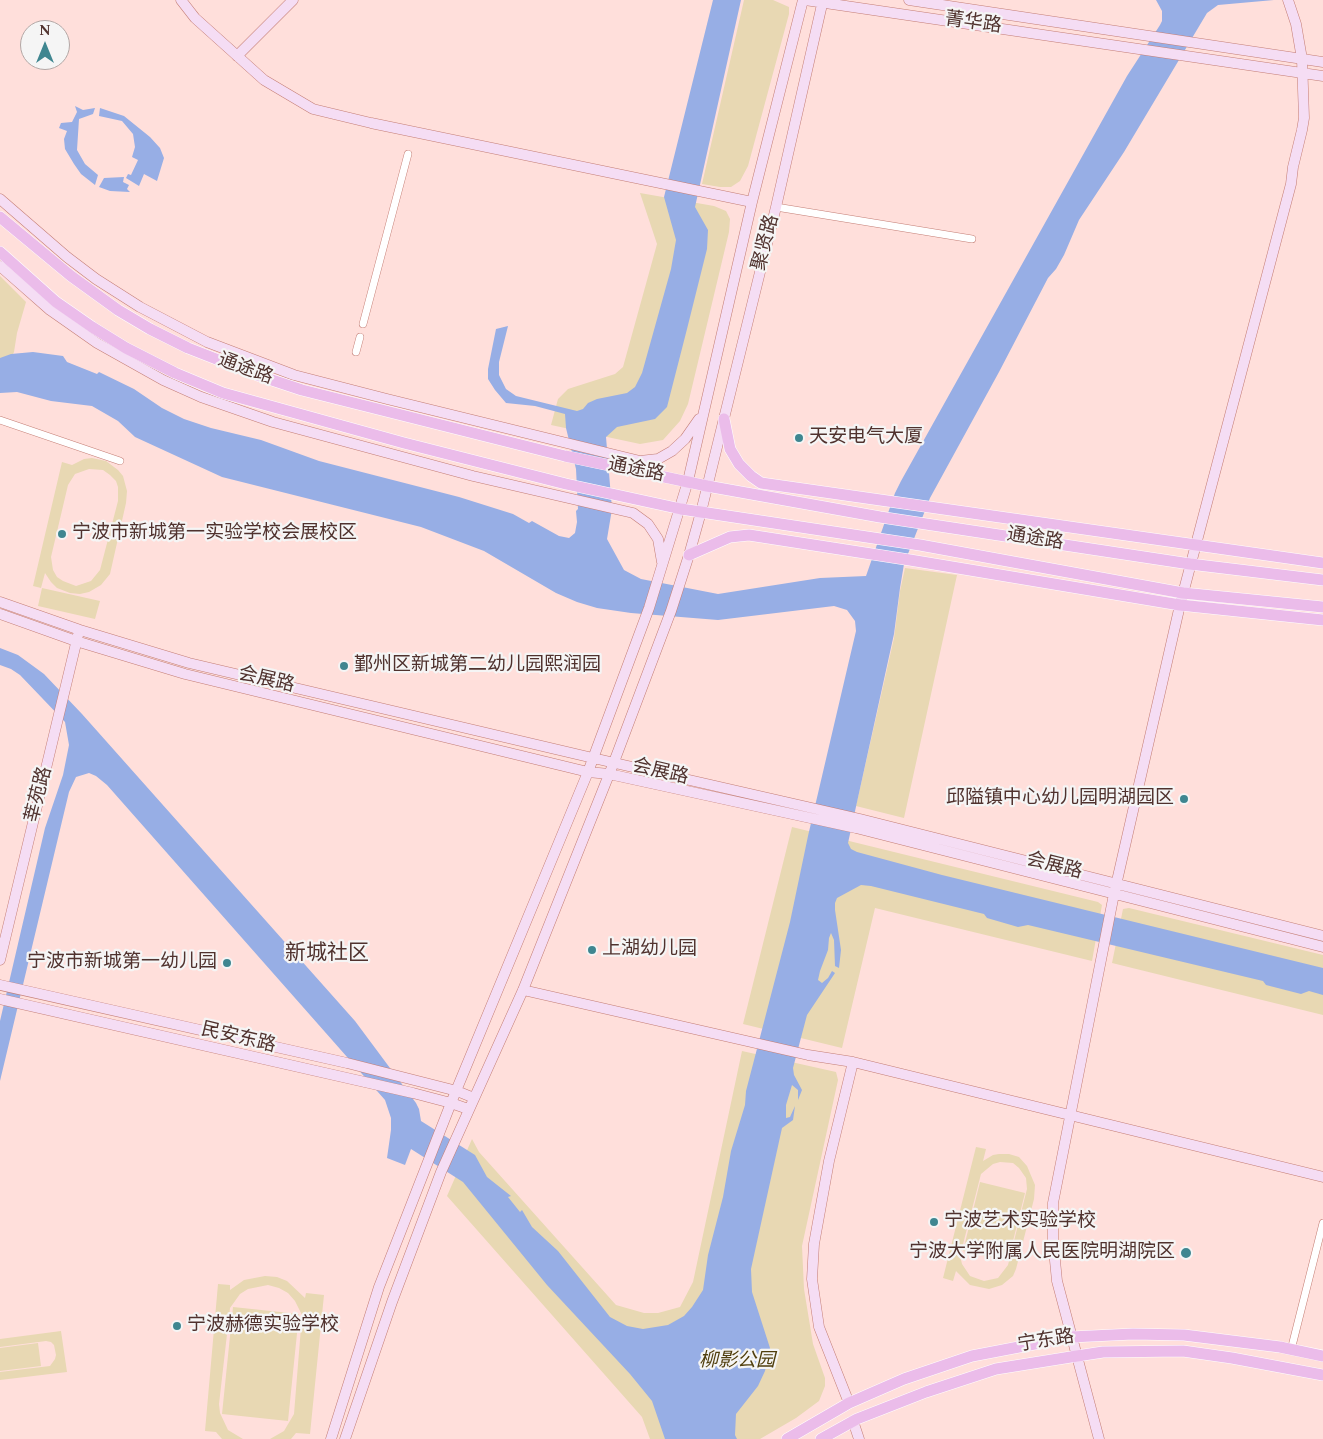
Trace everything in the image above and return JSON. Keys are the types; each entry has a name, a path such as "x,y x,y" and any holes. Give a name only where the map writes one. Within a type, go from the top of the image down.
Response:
{"main road":[{"name":"通途路","path":"0,217 71,276 118,310 188,348 256,375 302,390 565,456 707,486 880,517 1190,564 1323,580"},
{"name":"通途路","path":"0,252 56,302 92,327 126,348 175,373 223,393 404,443 566,484 681,509 920,545 1183,592 1323,607"},
{"path":"724,419 730,449 734,456 751,476 761,482 888,502 1323,563"},
{"path":"689,555 730,537 749,535 1180,604 1323,620"},
{"name":"宁东路","path":"792,1436 849,1403 904,1378 972,1356 1071,1337 1132,1334 1184,1335 1234,1340 1323,1356"},
{"name":"宁东路","path":"821,1439 853,1421 926,1392 996,1369 1103,1352 1183,1350 1323,1375"}],"street":[{"path":"182,0 195,18 264,80 313,109 380,125 752,202"},
{"path":"237,56 293,0"},
{"name":"菁华路","path":"804,0 1302,72"},
{"name":"聚贤路","path":"331,1439 379,1287 451,1103 588,772 649,608 681,509 752,202 804,0"},
{"path":"909,0 1323,62"},
{"path":"1099,1439 1057,1281 1053,1240 1053,1203 1114,894 1180,604 1194,545 1291,184 1304,118 1302,59 1296,24 1288,1"},
{"name":"聚贤路","path":"346,1439 392,1302 441,1172 523,990 614,762 671,611 701,512 776,207 823,2"},
{"path":"1302,72 1323,76"},
{"path":"363,324 408,154"},
{"path":"0,199 67,258 96,279 164,321 207,342 294,375 640,461 658,459 672,451 693,430 704,409"},
{"path":"776,207 972,239"},
{"path":"0,266 50,310 96,343 163,380 193,394 273,422 473,476 633,513 648,524 658,539 662,566"},
{"path":"356,352 360,336"},
{"path":"0,420 120,461"},
{"name":"会展路","path":"0,602 80,630 189,663 614,762 809,813"},
{"name":"会展路","path":"0,614 76,642 185,674 588,772 609,774 809,813 1117,883 1323,936"},
{"name":"莘苑路","path":"0,960 80,630"},
{"name":"会展路","path":"858,824 1114,894 1323,947"},
{"name":"民安东路","path":"2,986 347,1063 457,1091 474,1098"},
{"path":"523,990 808,1055 854,1062 1323,1177"},
{"name":"民安东路","path":"1,999 413,1093 468,1109"},
{"path":"849,1403 819,1327 812,1280 814,1244 829,1161 854,1062"},
{"path":"1291,1350 1323,1222"},
{"path":"853,1421 859,1439"}],"green space":[{"path":"744,0 773,0 789,7 789,14 748,166 740,181 731,187 702,184"},
{"path":"640,193 714,206 726,211 730,219 729,232 688,404 680,421 663,440 640,444 551,425 558,399 568,389 615,374 623,367 657,244"},
{"path":"0,276 26,302 17,333 14,352 0,381"},
{"path":"92,458 106,461 123,476 127,491 110,574 101,585 89,592 80,594 70,593 57,588 45,573 41,588 33,586 62,462 72,465 84,459","holes":["89,469 103,470 116,481 118,501 100,570 91,581 76,586 57,577 53,570 51,557 68,485 75,474"]},
{"path":"905,568 957,575 904,818 856,806 894,638"},
{"path":"42,588 100,601 95,619 38,606"},
{"path":"792,827 1098,902 1102,905 1092,961 875,908 842,1048 743,1024"},
{"path":"1129,908 1323,955 1323,1015 1112,963 1123,909"},
{"name":"柳影公园","path":"742,1051 836,1072 838,1080 802,1246 804,1289 813,1344 825,1378 825,1386 819,1401 796,1418 760,1439 650,1439 642,1417 447,1196 472,1139 479,1152 616,1305 644,1313 658,1313 680,1307 693,1282"},
{"path":"976,1147 986,1149 983,1161 999,1154 1019,1157 1027,1166 1035,1185 1034,1199 1013,1276 1002,1285 989,1289 970,1285 956,1271 953,1281 943,1278","holes":["1000,1162 1013,1163 1026,1178 1027,1189 1008,1265 998,1278 984,1281 970,1276 962,1264 960,1256 981,1174 993,1164"]},
{"path":"980,1182 1025,1193 1008,1261 963,1251"},
{"path":"265,1276 277,1277 287,1281 305,1298 306,1293 324,1295 310,1434 296,1433 291,1439 270,1439 284,1431 294,1414 302,1315 295,1301 288,1293 268,1285 248,1289 240,1294 230,1308 219,1404 220,1413 228,1430 243,1439 222,1439 216,1432 205,1431 218,1284 230,1285 230,1290 244,1280"},
{"path":"233,1307 299,1314 288,1421 222,1414"},
{"path":"61,1331 67,1372 0,1380 0,1372 50,1366 56,1355 54,1345 51,1342 0,1347 0,1339"},
{"path":"38,1343 41,1366 0,1371 0,1348"}],"water":[{"path":"713,0 741,0 695,207 708,230 707,249 667,407 655,419 617,427 606,437 612,509 607,539 624,570 641,579 718,594 820,578 866,576 901,481 1127,76 1160,25 1162,11 1156,0 1274,0 1218,5 1207,13 1124,152 1079,220 1064,255 1048,278 930,498 904,564 894,634 848,843 851,849 857,852 942,875 1323,968 1323,995 1309,991 1301,994 1266,985 1263,981 1028,925 1018,927 987,918 984,914 871,886 861,885 837,898 835,910 841,950 839,968 835,966 834,940 831,933 828,950 818,980 822,983 832,971 835,973 807,1015 793,1068 794,1075 802,1090 798,1100 798,1090 792,1085 786,1105 786,1118 790,1117 795,1106 793,1120 782,1128 751,1269 752,1292 770,1348 765,1371 758,1386 736,1414 735,1435 737,1439 665,1439 652,1401 630,1374 547,1285 463,1182 411,1149 405,1165 387,1158 391,1118 385,1100 107,785 89,773 76,777 69,792 0,1081 0,1021 45,828 63,775 69,745 65,722 20,675 0,665 0,648 18,655 44,674 82,714 355,1021 416,1103 421,1121 475,1155 487,1177 511,1196 508,1197 520,1212 522,1210 532,1227 558,1251 610,1317 627,1326 643,1329 668,1325 684,1316 703,1290 708,1255 723,1197 731,1151 745,1105 746,1091 790,922 856,631 855,621 847,610 834,606 718,620 631,613 597,608 577,602 556,593 484,551 421,527 222,477 135,437 118,421 92,406 51,401 17,392 0,393 0,358 11,354 33,352 63,356 67,362 97,374 99,372 134,389 162,408 184,419 211,428 261,440 319,461 459,497 513,514 529,523 532,521 559,536 569,538 575,533 576,511 578,509 576,469 566,428 565,414 535,406 506,403 495,390 488,379 488,369 496,329 508,326 499,362 499,375 506,389 516,396 577,411 597,399 627,393 635,387 642,373 671,269 676,240 664,197"},
{"path":"75,106 83,110 95,108 93,114 79,119 77,150 85,164 98,175 95,185 81,174 74,164 65,149 64,139 67,131 59,128 61,123 72,122 77,112"},
{"path":"100,108 124,116 150,137 160,148 164,158 157,181 144,174 139,186 126,178 128,174 131,175 138,160 132,157 135,147 133,134 122,121 99,116"},
{"path":"124,177 123,182 129,185 127,189 130,192 110,191 99,187 104,178"}],"place":[{"name":"天安电气大厦","path":"799,438"},
{"name":"宁波市新城第一实验学校会展校区","path":"62,534"},
{"name":"鄞州区新城第二幼儿园熙润园","path":"344,666"},
{"name":"邱隘镇中心幼儿园明湖园区","path":"1184,799"},
{"name":"上湖幼儿园","path":"592,950"},
{"name":"宁波市新城第一幼儿园","path":"227,963"},
{"name":"宁波艺术实验学校","path":"934,1222"},
{"name":"宁波大学附属人民医院明湖院区","path":"1186,1253"},
{"name":"宁波赫德实验学校","path":"177,1326"}],"district":[{"name":"新城社区","path":"327,955"}]}
